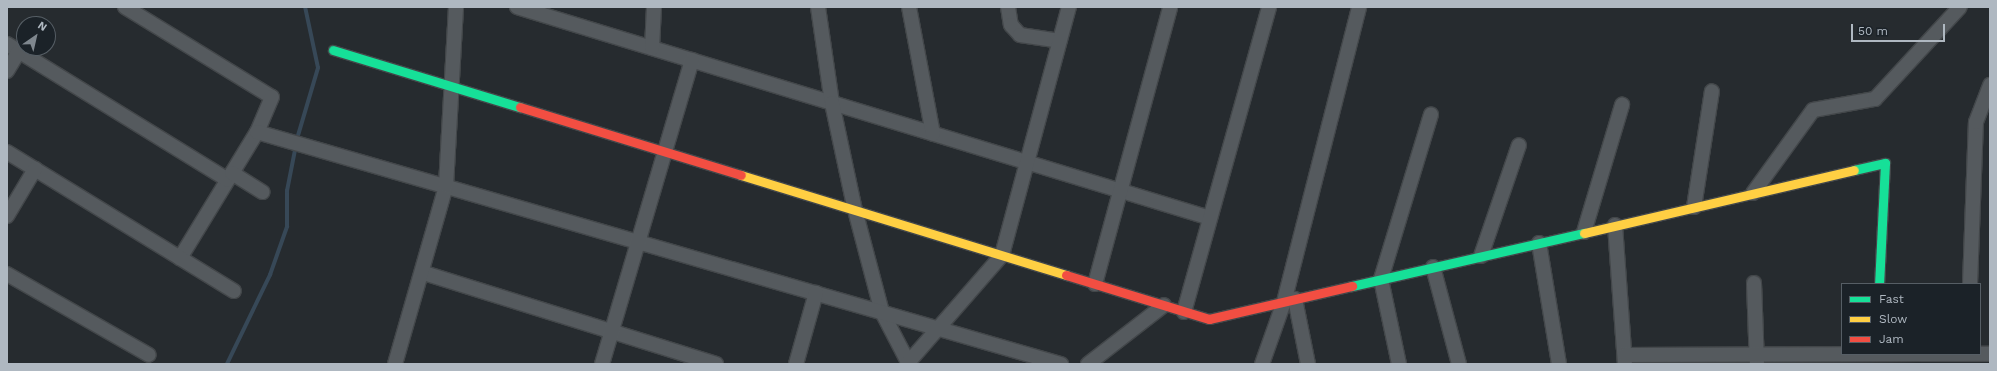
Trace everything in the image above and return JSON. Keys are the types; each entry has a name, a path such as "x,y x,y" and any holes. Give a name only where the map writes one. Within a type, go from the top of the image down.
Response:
{"street":[{"path":"125,7 272,97 257,132 180,258"},
{"path":"395,364 424,273 446,186 449,85 456,7"},
{"path":"517,7 559,13 652,48 1210,218"},
{"path":"652,48 654,7"},
{"path":"818,7 832,103 855,210 882,312 907,363 1002,255 1068,7"},
{"path":"910,7 933,134"},
{"path":"1008,7 1011,25 1020,35 1060,41"},
{"path":"1095,284 1170,7"},
{"path":"1184,312 1269,7"},
{"path":"1262,364 1289,300 1359,7"},
{"path":"1753,193 1813,110 1876,99 1960,7"},
{"path":"7,71 13,48 230,177 262,192"},
{"path":"334,50 1209,319 1885,163 1879,283"},
{"path":"602,364 692,60"},
{"path":"1970,283 1976,122 1990,85"},
{"path":"1694,207 1712,91"},
{"path":"1584,232 1622,105"},
{"path":"1400,364 1381,279 1431,114"},
{"path":"257,132 1061,364"},
{"path":"1481,256 1519,145"},
{"path":"7,152 234,291"},
{"path":"7,216 35,169"},
{"path":"1615,225 1625,360 1757,359 1852,355"},
{"path":"1539,243 1559,364"},
{"path":"1433,267 1459,364"},
{"path":"424,273 716,364"},
{"path":"7,274 149,355"},
{"path":"1754,283 1757,359"},
{"path":"796,364 816,293"},
{"path":"1289,300 1308,364"},
{"path":"1088,364 1164,305"}],"waterway":[{"path":"297,139 318,68 305,7"},
{"path":"227,364 270,275 287,227 287,191 296,145"}],"traffic: fast":[{"path":"333,50 520,107"},
{"path":"1854,170 1885,163 1879,283"},
{"path":"1352,286 1584,233"}],"traffic: slow":[{"path":"1584,233 1854,170"},
{"path":"741,175 1066,275"}],"traffic: jam":[{"path":"520,107 741,175"},
{"path":"1066,275 1209,319 1352,286"}]}
